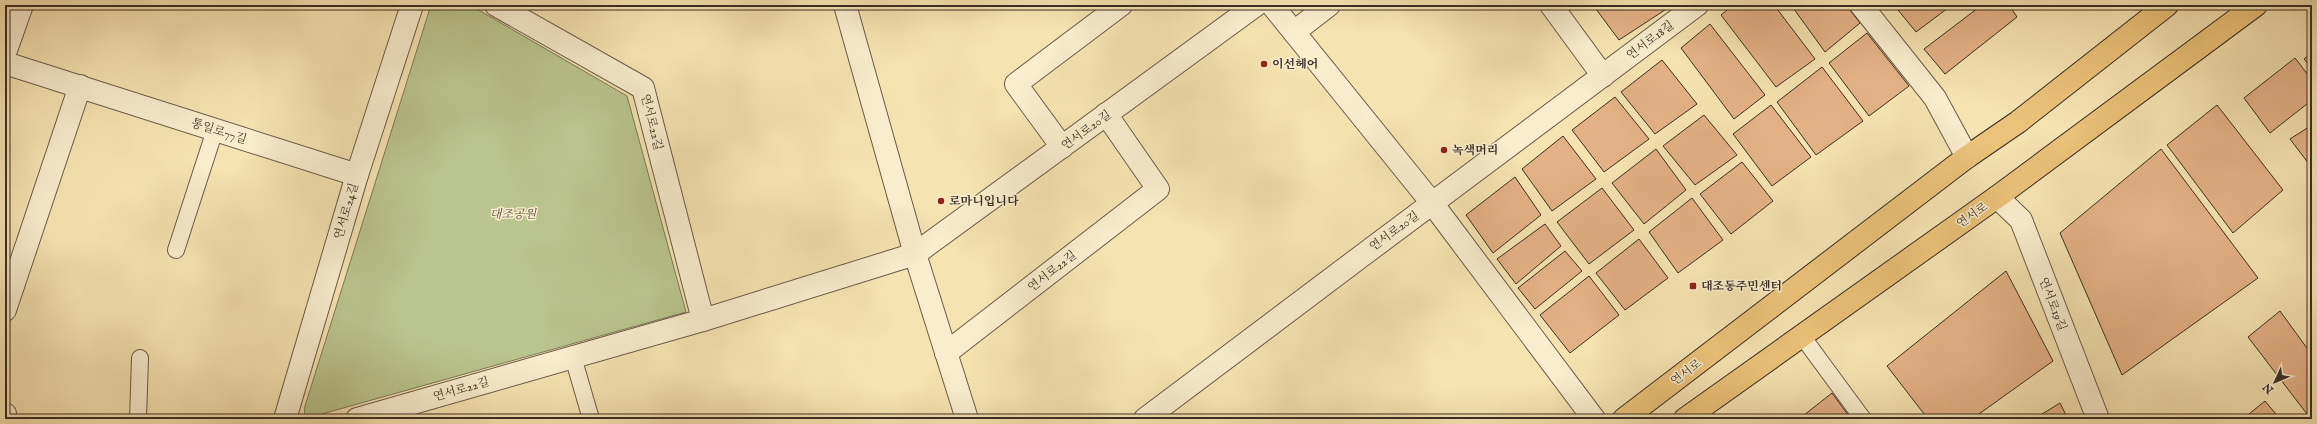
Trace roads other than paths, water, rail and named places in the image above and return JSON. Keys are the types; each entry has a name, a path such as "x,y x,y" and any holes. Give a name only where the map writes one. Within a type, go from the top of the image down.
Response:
{"main road":[{"name":"연서로","path":"1624,419 1967,157 2018,122 2167,5"},
{"name":"연서로","path":"1685,419 1997,197 2256,5"}],"street":[{"path":"5,53 22,5"},
{"name":"연서로24길","path":"285,419 357,175 412,5"},
{"name":"연서로22길","path":"496,5 643,88 703,320"},
{"path":"845,5 915,254 967,419"},
{"path":"1062,147 1016,84 1121,5"},
{"name":"연서로20길","path":"915,254 1256,5"},
{"path":"1272,5 1432,203 1594,419"},
{"path":"1294,32 1329,5"},
{"path":"1552,5 1603,76"},
{"name":"연서로18길","path":"1603,76 1698,5"},
{"path":"1861,5 1935,98 1967,157"},
{"name":"통일로77길","path":"5,62 357,175"},
{"name":"연서로20길","path":"1145,419 1603,76"},
{"path":"5,310 80,86"},
{"name":"연서로22길","path":"946,353 1158,189 1106,114"},
{"name":"연서로19길","path":"1997,197 2021,220 2098,419"},
{"name":"연서로22길","path":"357,419 703,320 915,254"},
{"path":"5,414 5,419"}],"lane":[{"path":"176,250 215,130"},
{"path":"1802,336 1862,419"},
{"path":"572,357 591,419"},
{"path":"138,419 140,358"}],"place":[{"name":"이선헤어","path":"1264,64"},
{"name":"녹색머리","path":"1444,150"},
{"name":"로마니입니다","path":"941,201"},
{"name":"대조동주민센터","path":"1693,286"}],"park label":[{"name":"대조공원","path":"513,214"}]}
